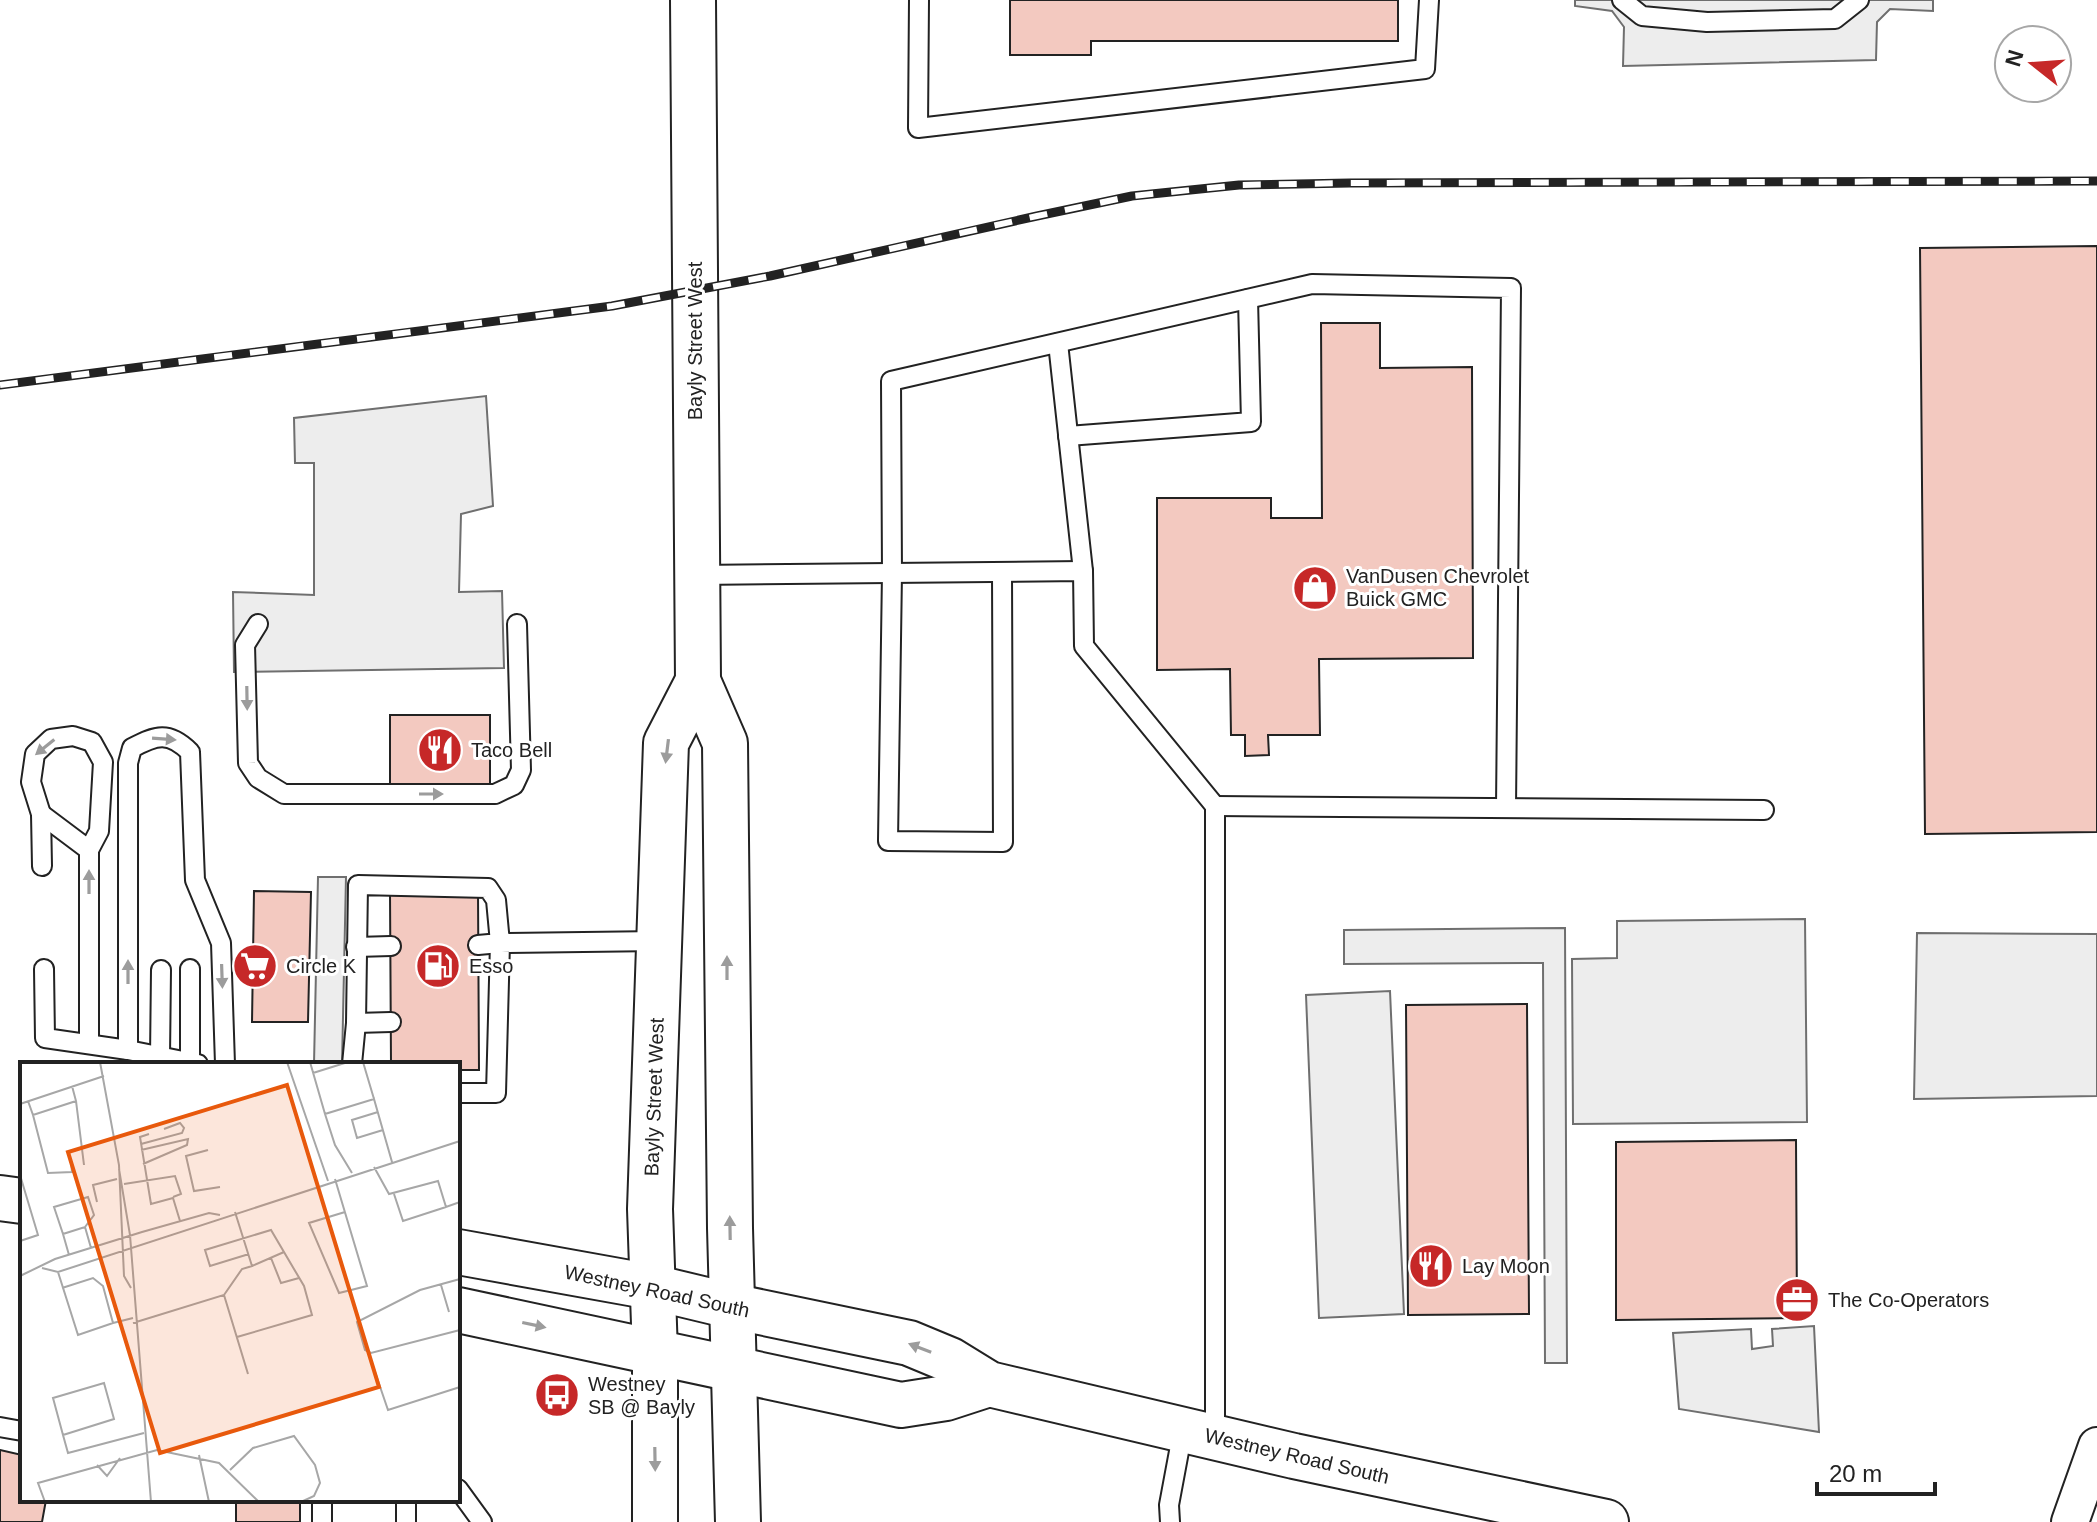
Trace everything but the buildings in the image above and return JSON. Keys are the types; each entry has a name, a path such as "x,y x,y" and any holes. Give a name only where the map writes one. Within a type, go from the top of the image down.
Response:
{"main road":[{"name":"Bayly Street West","path":"693,0 698,681 725,743 731,1306 738,1522"},
{"name":"Bayly Street West","path":"655,1522 655,1353 650,1209 666,743 698,681"},
{"path":"0,1198 20,1201"},
{"name":"Westney Road South","path":"460,1252 652,1287 909,1343 950,1360 989,1384 1199,1434 1606,1522"},
{"path":"460,1310 901,1405 946,1398 989,1384"}],"street":[{"path":"2070,1522 2097,1446"}],"lane":[{"path":"919,0 918,128 1425,69 1429,0"},
{"path":"1622,0 1642,16 1707,22 1835,19 1859,0"},
{"path":"1002,572 1003,842 888,841 891,381 1312,284 1511,288 1506,808"},
{"path":"1068,436 1251,422 1248,299"},
{"path":"1058,343 1083,571 1084,646 1215,806 1199,1434 1169,1505 1170,1522"},
{"path":"697,575 1083,571"},
{"path":"258,624 245,645 248,763 258,778 284,794 495,794 514,785 521,770 517,624"},
{"path":"42,866 41,814 31,782 35,754 51,739 73,736 92,742 103,762 99,831 89,850 89,1044"},
{"path":"128,1050 128,763 132,748 153,737 178,740 190,752 195,880 221,943 225,1062"},
{"path":"1215,806 1764,810"},
{"path":"41,814 89,850"},
{"path":"352,1062 356,1023 358,885 488,888 496,900 500,943 488,1022 496,1093 460,1093"},
{"path":"478,945 659,941"},
{"path":"356,947 391,946"},
{"path":"44,969 45,1038 188,1062"},
{"path":"190,969 194,1062"},
{"path":"160,1057 161,970"},
{"path":"356,1023 391,1022"},
{"path":"0,1427 20,1431"},
{"path":"460,1492 482,1522"}],"shaded area":[{"path":"1575,0 1933,0 1933,11 1890,9 1877,22 1876,60 1623,66 1624,27 1612,11 1575,6"},
{"path":"486,396 493,506 461,514 459,592 502,591 504,668 234,672 233,592 314,595 314,463 295,463 294,418"},
{"path":"318,877 346,877 342,1062 314,1062"},
{"path":"1805,919 1807,1122 1573,1124 1572,959 1617,958 1617,921"},
{"path":"1565,928 1567,1363 1545,1363 1543,963 1344,964 1344,930"},
{"path":"1917,933 2097,934 2097,1096 1914,1099"},
{"path":"1390,991 1404,1314 1319,1318 1306,995"},
{"path":"1814,1326 1819,1432 1679,1409 1673,1333 1751,1329 1752,1349 1773,1346 1772,1329"}],"railway":[{"path":"0,385 612,306 770,276 1132,196 1239,185 2097,181"}],"place":[{"name":"VanDusen Chevrolet Buick GMC","path":"1315,588"},
{"name":"Taco Bell","path":"440,750"},
{"name":"Circle K","path":"255,966"},
{"name":"Esso","path":"438,966"},
{"name":"Lay Moon","path":"1431,1266"},
{"name":"The Co-Operators","path":"1797,1300"},
{"name":"Westney SB @ Bayly","path":"557,1395"}]}
